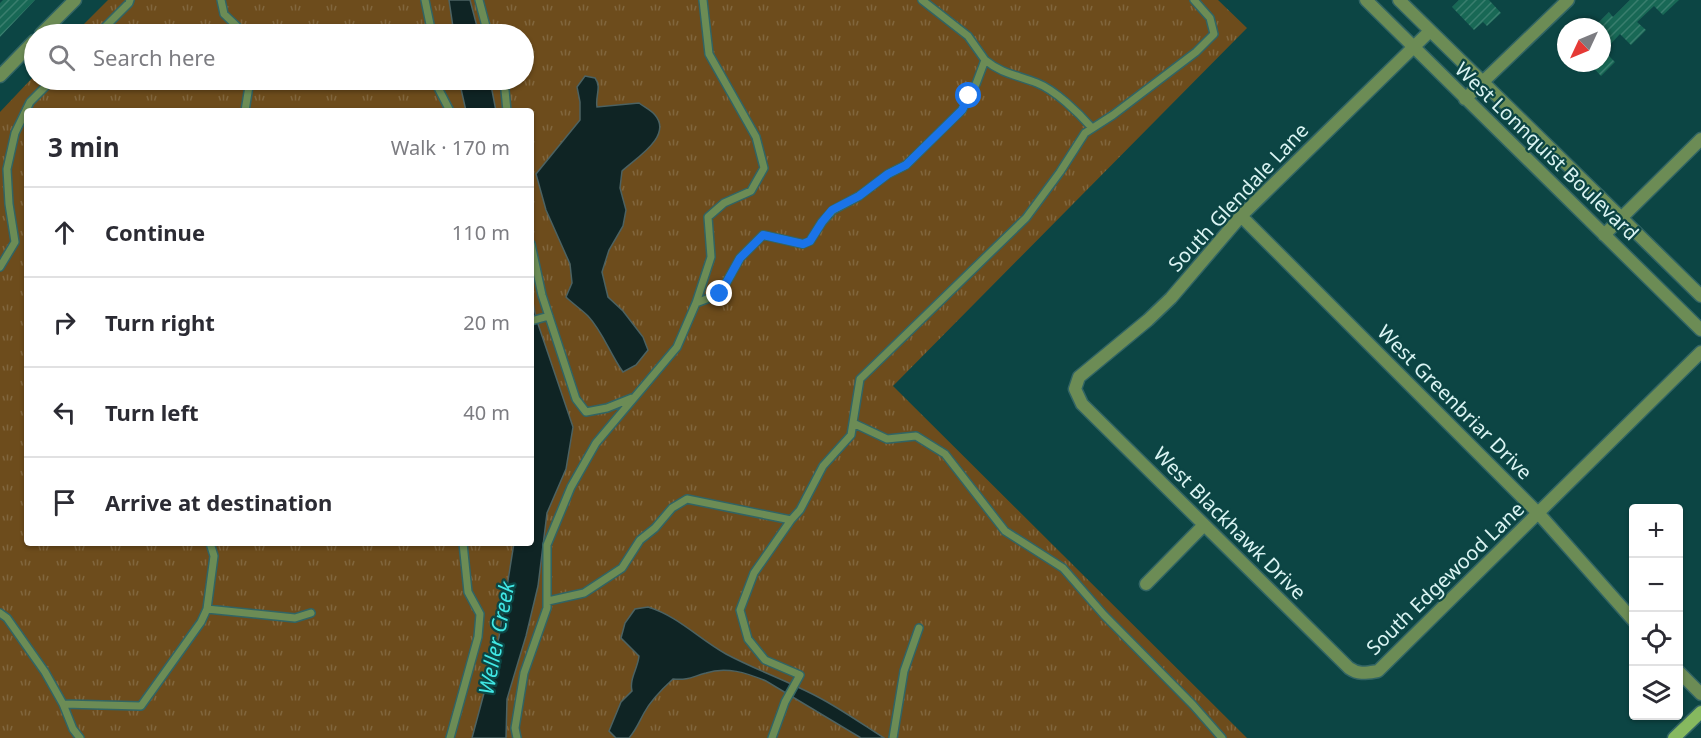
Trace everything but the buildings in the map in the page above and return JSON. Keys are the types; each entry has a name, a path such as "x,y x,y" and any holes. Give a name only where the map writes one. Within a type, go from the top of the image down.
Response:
{"main road":[{"path":"1674,738 1701,712"}],"street":[{"path":"51,24 75,0"},
{"name":"West Lonnquist Boulevard","path":"1366,0 1701,330"},
{"name":"West Lonnquist Boulevard","path":"1399,0 1701,296"},
{"path":"1465,99 1568,0"},
{"name":"South Glendale Lane","path":"1075,389 1078,377 1148,320 1171,298 1242,216 1430,31"},
{"path":"0,76 24,51"},
{"path":"1604,235 1701,139"},
{"name":"West Greenbriar Drive","path":"1242,216 1539,514 1629,615"},
{"name":"South Edgewood Lane","path":"1365,673 1378,671 1701,352"},
{"name":"West Blackhawk Drive","path":"1075,389 1082,404 1349,668 1356,674 1365,673"},
{"path":"1146,584 1204,525"},
{"path":"1683,676 1701,694"}],"lane":[{"path":"108,24 130,0"},
{"path":"221,0 224,14 234,24"},
{"path":"424,0 430,24"},
{"path":"479,0 485,24"},
{"path":"517,738 515,728 524,673 548,601 547,545 571,487 596,443 677,346 696,303 711,257 708,217 724,203 751,191 765,168 756,137 709,54 703,0"},
{"path":"922,0 968,36 985,60 998,70 1039,83 1067,104 1092,128"},
{"path":"772,738 785,702 800,675 765,660 748,639 740,610 754,573 800,510 823,466 851,435 860,379 1026,218 1060,172 1084,133 1113,115 1196,52 1214,34 1210,18 1194,0"},
{"path":"696,303 720,294 740,258 763,235 803,244 810,241 832,210 859,196 888,174 906,165 962,110 976,84 985,60"},
{"path":"27,108 42,90"},
{"path":"245,108 248,90"},
{"path":"439,90 448,108"},
{"path":"505,90 507,108"},
{"path":"0,267 15,242 7,170 15,133 24,114"},
{"path":"534,257 542,295 576,399 586,412 607,408 635,397"},
{"path":"534,320 549,316"},
{"path":"853,423 887,439 916,436 945,454 1005,531 1063,568 1104,615 1193,705 1222,738"},
{"path":"548,601 584,593 622,568 640,540 656,528 672,508 687,499 791,520"},
{"path":"63,704 141,706 201,622 207,609 214,556 211,546"},
{"path":"450,738 478,638 480,614 468,592 463,546"},
{"path":"207,609 295,618 311,613"},
{"path":"0,613 7,618 45,672 63,704 73,729 80,738"},
{"path":"893,738 904,671 919,628"}],"green space":[{"path":"108,0 1218,0 1247,28 893,386 1247,738 0,738 0,112 24,87 24,90 534,90 534,24 84,24"}],"water":[{"path":"449,0 470,0 476,24 453,24"},
{"path":"585,76 595,78 597,81 597,107 639,103 655,115 659,123 656,139 622,171 620,188 626,210 623,226 609,250 602,272 608,297 623,311 643,337 648,350 636,365 623,372 593,322 566,297 572,283 570,264 546,210 536,174 580,120 577,87"},
{"path":"461,90 492,90 495,108 465,108"},
{"path":"534,308 573,427 566,469 547,513 538,586 507,699 506,738 472,738 499,637 514,546 534,546"},
{"path":"648,607 679,622 726,654 827,702 884,738 861,738 766,681 744,673 721,670 687,679 673,679 650,704 629,738 616,738 609,731 621,702 632,691 639,656 621,638 625,623 635,609"}],"route":[{"path":"720,294 740,258 763,235 803,244 810,241 832,210 859,196 888,174 906,165 962,110 969,96"}],"water label":[{"name":"Weller Creek","path":"496,638"}]}
